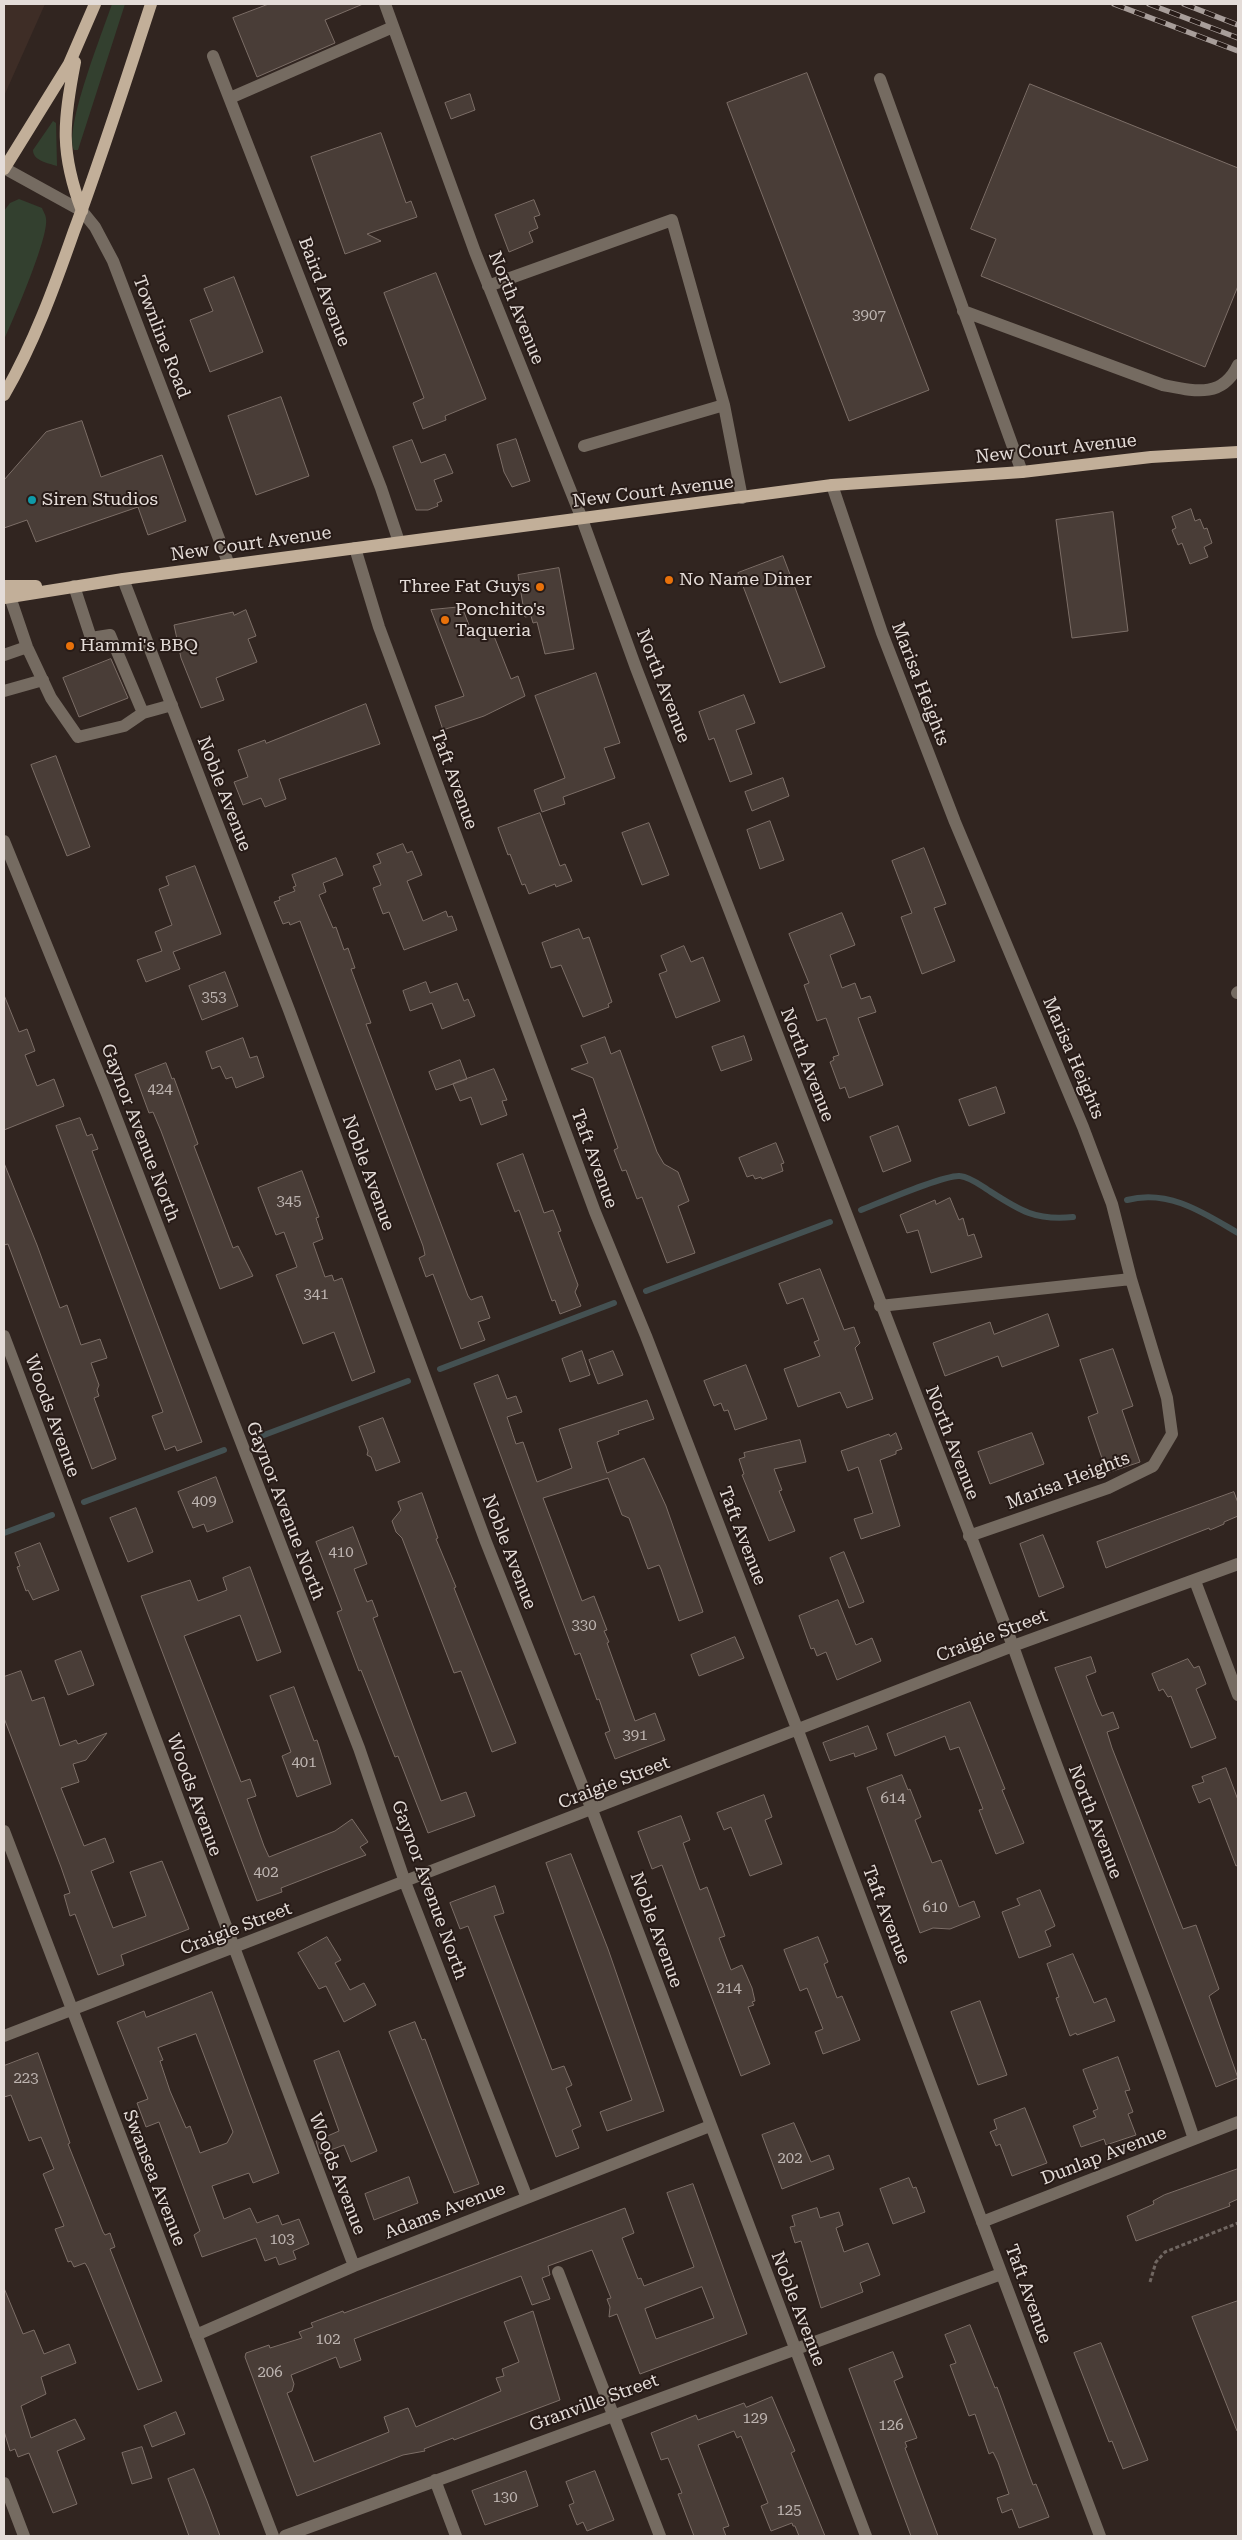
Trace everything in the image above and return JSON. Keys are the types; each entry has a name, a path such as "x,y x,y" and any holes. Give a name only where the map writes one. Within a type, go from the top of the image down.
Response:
{"main road":[{"path":"4,168 57,85 80,40 95,4"},
{"path":"4,395 23,361 46,310 82,211 151,4"},
{"path":"80,40 69,91 64,135 69,176 82,211"},
{"name":"New Court Avenue","path":"6,594 832,485 1022,472 1151,457 1238,452"}],"street":[{"name":"North Avenue","path":"385,4 488,286 582,519 636,668 968,1536 1013,1646 1048,1747 1164,2048 1194,2139"},
{"path":"230,98 393,27"},
{"name":"Baird Avenue","path":"213,56 381,488 399,542"},
{"path":"880,79 1022,472"},
{"name":"Townline Road","path":"4,168 82,211 95,226 113,261 228,565"},
{"path":"488,286 672,220 724,405 742,498"},
{"path":"964,311 1163,385 1191,390 1214,389 1232,379 1238,365"},
{"path":"584,446 724,405"},
{"name":"Marisa Heights","path":"832,485 882,633 955,822 1083,1127 1112,1204 1131,1279 1167,1398 1172,1434 1153,1466 1108,1488 968,1536"},
{"name":"Taft Avenue","path":"354,548 378,627 594,1212 650,1346 798,1731 1100,2536"},
{"name":"Noble Avenue","path":"123,579 292,1019 486,1542 592,1810 866,2536"},
{"path":"74,586 91,638 110,635 143,713"},
{"path":"6,594 27,647 51,698 78,737 124,726 143,713 172,705"},
{"path":"4,655 27,647"},
{"path":"4,691 43,680"},
{"name":"Gaynor Avenue North","path":"4,841 110,1103 358,1748 405,1882 528,2198"},
{"path":"880,1306 1131,1279"},
{"name":"Woods Avenue","path":"4,1336 233,1949 354,2266"},
{"name":"Craigie Street","path":"4,2036 798,1731 1013,1646 1238,1564"},
{"path":"1195,1581 1238,1695"},
{"name":"Swansea Avenue","path":"4,1831 273,2536"},
{"name":"Dunlap Avenue","path":"982,2222 1238,2122"},
{"name":"Adams Avenue","path":"196,2335 354,2266 710,2126"},
{"path":"558,2272 660,2536"},
{"name":"Granville Street","path":"285,2536 794,2348 1001,2274"},
{"path":"435,2480 456,2536"},
{"path":"4,2483 24,2536"}],"path":[{"path":"1150,2282 1156,2262 1164,2252 1238,2223"}],"shaded area":[{"path":"4,4 45,4 4,96"}],"green space":[{"path":"112,4 125,4 78,150 74,150 72,139 79,101"},
{"path":"53,121 56,123 57,166 45,163 35,157 33,150"},
{"path":"19,199 42,208 46,218 45,229 30,279 4,340 4,211 10,203"}],"building":[{"path":"269,4 363,4 325,20 335,43 257,77 233,18"},
{"path":"807,73 929,390 849,421 727,103"},
{"path":"1030,84 1238,168 1238,286 1205,367 981,276 996,239 971,229"},
{"path":"470,94 475,110 451,119 445,103"},
{"path":"381,133 406,203 411,201 417,217 367,234 381,241 345,254 311,157"},
{"path":"534,200 540,215 534,217 538,228 529,232 533,242 509,252 495,215"},
{"path":"436,273 486,399 445,416 446,420 423,429 413,403 424,398 384,293"},
{"path":"234,277 263,352 210,372 190,320 213,311 204,289"},
{"path":"281,397 309,476 256,495 228,416"},
{"path":"82,421 101,477 162,455 186,521 148,535 138,507 36,542 27,520 4,528 4,480 46,432"},
{"path":"516,439 530,481 512,487 504,472 497,445"},
{"path":"412,440 421,463 445,454 453,473 434,480 442,501 437,503 438,506 428,510 416,510 393,447"},
{"path":"1191,509 1195,521 1200,519 1204,529 1207,528 1212,543 1204,547 1208,557 1190,564 1182,543 1178,545 1172,530 1176,528 1172,517"},
{"path":"1113,512 1128,631 1072,638 1056,520"},
{"path":"783,556 825,667 780,683 738,573"},
{"path":"559,568 574,649 545,654 537,622 533,623 531,616 525,617 518,575"},
{"path":"462,607 474,638 492,631 511,679 518,676 525,696 484,716 443,730 435,706 464,696 431,610"},
{"path":"246,610 256,636 248,639 257,662 216,678 224,700 201,708 181,658 174,625 233,612 234,615"},
{"path":"111,659 128,698 79,717 63,678"},
{"path":"596,673 620,743 604,748 615,778 563,797 565,804 542,812 534,790 565,778 535,696"},
{"path":"744,695 755,723 736,730 752,774 730,782 714,738 709,740 699,712"},
{"path":"366,704 380,744 279,779 286,799 265,807 261,798 243,805 234,782 248,777 238,750 265,740 266,743"},
{"path":"56,756 90,847 67,856 31,765"},
{"path":"783,778 789,796 752,811 745,792"},
{"path":"540,813 560,866 565,864 572,881 556,887 555,884 529,894 525,884 522,885 498,828"},
{"path":"770,821 784,860 760,869 747,830"},
{"path":"649,823 669,875 642,885 622,833"},
{"path":"403,844 407,853 412,851 422,875 407,881 423,921 446,911 448,917 452,916 457,930 404,950 389,912 383,914 373,888 381,885 373,866 381,863 377,854"},
{"path":"924,848 946,904 934,908 955,961 922,974 901,917 912,913 892,861"},
{"path":"336,858 343,875 323,883 326,892 319,895 333,928 336,927 344,950 348,948 355,968 351,969 371,1023 366,1024 468,1296 471,1300 482,1296 490,1318 478,1322 485,1340 461,1349 433,1274 426,1277 419,1258 425,1255 423,1246 300,921 290,925 289,922 283,924 274,902 280,900 279,897 295,891 293,887 296,886 292,875"},
{"path":"195,866 221,934 173,952 180,969 146,982 137,960 162,951 155,932 172,925 159,889 169,885 166,877"},
{"path":"842,913 855,945 830,955 842,988 855,983 861,999 870,996 876,1012 858,1018 883,1085 849,1098 845,1087 840,1089 830,1062 834,1060 833,1057 839,1055 826,1018 817,1021 804,985 809,983 789,934"},
{"path":"579,929 583,939 589,937 612,1002 608,1004 609,1007 583,1017 561,965 551,968 542,943"},
{"path":"684,946 691,962 703,957 720,1001 676,1018 659,974 667,971 661,956"},
{"path":"225,972 238,1006 202,1020 189,986"},
{"path":"426,982 430,993 457,983 464,1001 468,999 475,1016 442,1029 432,1003 410,1011 403,991"},
{"path":"4,995 19,1032 27,1029 35,1051 25,1055 37,1086 54,1079 64,1106 4,1130"},
{"path":"744,1036 752,1060 721,1071 712,1047"},
{"path":"605,1037 611,1054 620,1050 657,1152 664,1164 678,1172 689,1201 678,1206 695,1253 667,1263 642,1197 637,1199 626,1170 622,1171 614,1150 618,1148 593,1078 571,1069 588,1063 581,1046"},
{"path":"243,1038 250,1058 257,1056 264,1077 236,1088 232,1077 226,1079 220,1066 212,1069 206,1052"},
{"path":"460,1060 467,1079 436,1090 429,1072"},
{"path":"166,1063 172,1079 174,1078 198,1144 194,1146 233,1248 238,1246 253,1276 220,1289 161,1131 153,1112 149,1113 135,1075"},
{"path":"494,1069 507,1100 502,1101 507,1115 481,1125 471,1097 460,1101 453,1084"},
{"path":"996,1087 1005,1113 969,1126 959,1100"},
{"path":"80,1118 87,1136 92,1134 98,1149 92,1151 202,1442 177,1451 175,1446 165,1450 152,1416 163,1412 56,1126"},
{"path":"898,1126 911,1161 883,1172 870,1137"},
{"path":"776,1143 784,1163 781,1164 783,1171 762,1179 761,1177 755,1179 753,1175 747,1177 739,1158"},
{"path":"523,1154 544,1213 553,1210 561,1231 558,1232 578,1285 575,1292 581,1306 560,1314 555,1300 552,1301 519,1210 515,1212 497,1164"},
{"path":"4,1163 60,1308 67,1305 81,1345 100,1339 107,1358 91,1363 99,1385 97,1390 99,1396 94,1398 116,1459 92,1469 8,1244 4,1245"},
{"path":"302,1171 319,1217 316,1218 323,1239 313,1243 325,1277 332,1275 334,1281 342,1278 375,1372 352,1381 334,1332 303,1344 276,1275 297,1267 284,1232 276,1235 258,1188"},
{"path":"950,1198 959,1220 963,1218 968,1236 974,1234 982,1257 931,1273 918,1230 907,1233 900,1215 935,1200 936,1204"},
{"path":"820,1269 844,1330 854,1327 860,1343 855,1348 873,1399 847,1408 840,1392 798,1407 784,1369 820,1356 814,1342 819,1340 803,1298 787,1304 779,1284"},
{"path":"1048,1314 1059,1346 1002,1367 998,1356 945,1376 933,1343 990,1322 994,1334"},
{"path":"1113,1349 1133,1406 1122,1410 1140,1462 1107,1473 1088,1417 1098,1413 1080,1360"},
{"path":"582,1351 590,1375 570,1382 562,1359"},
{"path":"613,1351 623,1375 598,1384 589,1360"},
{"path":"746,1365 767,1419 735,1430 728,1410 724,1411 721,1403 714,1406 704,1381"},
{"path":"498,1375 507,1399 516,1396 522,1412 507,1417 516,1444 523,1442 537,1482 572,1468 559,1429 647,1400 654,1419 618,1431 619,1434 597,1442 607,1473 644,1458 666,1506 703,1612 679,1621 661,1569 659,1565 648,1569 629,1518 622,1515 608,1478 543,1498 582,1601 594,1596 607,1630 604,1631 609,1642 607,1643 635,1721 655,1713 665,1740 615,1759 605,1733 610,1731 599,1699 597,1700 580,1653 575,1655 474,1384"},
{"path":"383,1418 400,1462 376,1471 371,1457 367,1455 368,1451 359,1427"},
{"path":"896,1433 902,1449 896,1451 896,1454 880,1460 900,1526 861,1539 854,1519 873,1513 858,1467 848,1471 841,1451"},
{"path":"1032,1433 1044,1464 990,1484 978,1452"},
{"path":"800,1440 806,1462 774,1469 782,1490 779,1491 795,1531 769,1541 742,1475 744,1474 739,1459 745,1457 744,1453"},
{"path":"216,1477 233,1522 207,1532 204,1524 193,1528 178,1492"},
{"path":"1234,1492 1238,1503 1238,1516 1210,1530 1209,1528 1106,1568 1097,1542"},
{"path":"422,1493 438,1538 436,1539 456,1587 454,1588 516,1743 492,1752 461,1671 454,1673 402,1538 396,1532 392,1521 401,1510 398,1502"},
{"path":"136,1508 153,1552 128,1562 110,1518"},
{"path":"353,1527 367,1564 354,1569 367,1602 372,1600 378,1616 373,1618 441,1801 466,1792 475,1816 428,1833 398,1756 395,1757 361,1670 359,1671 337,1612 342,1610 316,1542"},
{"path":"1043,1535 1064,1587 1039,1597 1020,1544"},
{"path":"40,1543 59,1590 33,1600 28,1590 26,1591 17,1567 20,1566 15,1553"},
{"path":"844,1552 864,1602 849,1608 830,1558"},
{"path":"250,1567 281,1652 257,1661 240,1615 184,1636 241,1782 250,1779 256,1796 247,1799 264,1846 269,1857 335,1831 352,1819 368,1842 360,1847 366,1855 281,1888 282,1892 257,1901 141,1596 190,1580 198,1601 227,1590 223,1578"},
{"path":"838,1600 856,1645 872,1638 881,1661 837,1680 826,1652 817,1656 814,1648 811,1649 799,1616"},
{"path":"735,1637 744,1658 699,1676 691,1655"},
{"path":"81,1651 94,1685 68,1695 55,1661"},
{"path":"1091,1657 1096,1672 1086,1676 1097,1705 1102,1716 1113,1712 1119,1728 1107,1732 1112,1748 1183,1929 1196,1925 1219,1989 1209,1996 1238,2078 1216,2087 1055,1668"},
{"path":"1188,1659 1194,1668 1199,1666 1206,1684 1196,1689 1216,1738 1191,1748 1171,1696 1168,1697 1163,1689 1159,1691 1152,1674"},
{"path":"21,1671 32,1701 44,1697 60,1746 76,1740 78,1744 107,1733 86,1760 73,1764 79,1782 61,1788 84,1846 105,1838 114,1862 91,1871 113,1928 146,1916 130,1872 162,1861 189,1929 121,1955 124,1965 98,1975 75,1914 70,1916 64,1895 70,1893 4,1718 4,1677"},
{"path":"294,1687 314,1741 317,1740 331,1784 297,1797 282,1756 291,1752 270,1696"},
{"path":"970,1702 1005,1789 1002,1790 1024,1843 996,1854 979,1810 983,1809 959,1747 950,1750 945,1736 895,1756 887,1734"},
{"path":"868,1726 877,1749 855,1757 854,1753 830,1761 823,1743"},
{"path":"1226,1768 1238,1800 1238,1865 1236,1866 1210,1798 1199,1803 1192,1786 1204,1782 1202,1777"},
{"path":"902,1775 908,1790 910,1789 921,1817 915,1820 932,1863 941,1860 959,1907 974,1901 980,1917 950,1929 933,1928 920,1933 867,1788"},
{"path":"764,1795 772,1817 765,1820 782,1864 750,1876 731,1827 724,1830 717,1813"},
{"path":"681,1816 690,1840 683,1843 700,1890 707,1887 725,1936 719,1938 731,1970 742,1965 752,1988 755,2001 752,2002 754,2005 748,2007 770,2064 741,2076 662,1865 652,1869 638,1832"},
{"path":"571,1854 608,1949 664,2111 607,2131 600,2112 632,2100 546,1863"},
{"path":"495,1886 504,1913 494,1916 552,2070 564,2066 572,2085 566,2088 581,2126 572,2130 579,2148 556,2157 468,1926 460,1929 450,1903"},
{"path":"1040,1890 1055,1926 1045,1931 1051,1946 1019,1958 1002,1912 1020,1905 1017,1899"},
{"path":"327,1937 341,1960 335,1963 350,1990 364,1983 376,2005 344,2022 326,1986 319,1989 298,1953"},
{"path":"818,1937 828,1962 824,1964 837,1998 842,1996 860,2040 823,2054 815,2032 823,2029 807,1988 800,1991 784,1950"},
{"path":"1073,1954 1094,2003 1106,1998 1115,2021 1070,2036 1056,1998 1059,1997 1047,1964"},
{"path":"212,1992 279,2173 253,2183 249,2173 212,2186 224,2219 250,2208 257,2223 278,2215 282,2225 299,2219 309,2244 293,2251 296,2259 279,2265 276,2257 265,2261 256,2238 202,2257 194,2235 200,2231 159,2122 146,2127 137,2103 148,2099 117,2022 144,2011 146,2017","holes":["196,2034 233,2132 227,2143 200,2153 190,2126 186,2128 170,2091 160,2061 163,2060 158,2048"]},
{"path":"980,2001 1007,2075 978,2085 951,2012"},
{"path":"415,2022 422,2040 425,2039 479,2184 454,2193 389,2032"},
{"path":"339,2051 377,2151 351,2162 344,2145 320,2154 316,2141 339,2131 314,2061"},
{"path":"38,2053 70,2143 68,2144 103,2232 105,2235 110,2233 115,2247 110,2249 162,2381 138,2390 88,2268 85,2263 74,2267 71,2261 68,2262 55,2229 64,2226 43,2174 54,2169 41,2137 29,2141 11,2095 4,2097 4,2066"},
{"path":"1118,2057 1130,2090 1125,2091 1133,2112 1128,2114 1136,2135 1106,2145 1104,2139 1081,2147 1073,2126 1096,2117 1093,2111 1098,2109 1083,2070"},
{"path":"1025,2108 1047,2163 1012,2176 1000,2144 996,2146 990,2132 997,2129 994,2120"},
{"path":"794,2123 811,2162 829,2155 834,2169 782,2189 762,2135"},
{"path":"1238,2169 1238,2199 1229,2203 1230,2206 1136,2241 1127,2216 1154,2204 1153,2201 1164,2195"},
{"path":"409,2177 418,2203 374,2220 365,2194"},
{"path":"909,2178 913,2188 916,2187 925,2212 893,2224 880,2189"},
{"path":"693,2184 747,2334 640,2374 617,2314 609,2317 610,2307 607,2299 611,2298 592,2250 548,2266 550,2275 542,2278 550,2299 532,2305 521,2276 354,2339 361,2360 340,2368 336,2357 291,2375 294,2384 292,2391 287,2393 314,2462 389,2432 384,2417 405,2409 408,2408 416,2427 501,2391 496,2378 504,2376 502,2369 519,2362 504,2322 533,2311 560,2400 454,2440 453,2438 424,2449 425,2451 403,2455 297,2496 245,2357 246,2353 269,2345 270,2348 302,2338 299,2332 313,2327 311,2323 343,2311 344,2313 625,2208 634,2233 622,2238 638,2279 641,2278 644,2286 694,2267 667,2193","holes":["702,2287 714,2318 656,2339 645,2309"]},
{"path":"817,2208 820,2218 839,2212 843,2225 836,2228 844,2252 868,2243 880,2275 860,2283 863,2292 821,2308 801,2241 795,2243 790,2227 795,2226 792,2216"},
{"path":"4,2288 23,2334 34,2330 44,2354 69,2344 76,2363 41,2377 46,2394 21,2406 31,2438 75,2419 85,2439 57,2451 77,2504 53,2513 29,2453 18,2457 15,2449 10,2451 4,2431"},
{"path":"1238,2301 1238,2431 1237,2431 1192,2317"},
{"path":"970,2325 995,2388 997,2387 1033,2485 1036,2484 1049,2517 1019,2528 1012,2509 1002,2513 997,2498 1009,2494 998,2462 993,2452 989,2454 975,2414 969,2416 950,2365 956,2363 945,2335"},
{"path":"1101,2343 1148,2460 1123,2469 1112,2441 1109,2442 1074,2353"},
{"path":"893,2352 903,2377 894,2381 917,2438 905,2442 907,2447 905,2448 938,2536 911,2536 849,2369"},
{"path":"772,2397 795,2451 791,2453 825,2536 799,2536 792,2523 771,2531 761,2506 768,2503 741,2436 737,2438 734,2431 698,2445 729,2526 723,2528 726,2536 694,2536 678,2494 682,2493 668,2458 661,2460 651,2433 696,2415 698,2420 744,2403 746,2407"},
{"path":"176,2412 185,2434 152,2447 144,2426"},
{"path":"142,2447 152,2478 132,2484 122,2453"},
{"path":"194,2469 220,2536 189,2536 168,2479"},
{"path":"526,2471 538,2506 485,2525 472,2491"},
{"path":"595,2471 614,2520 587,2531 583,2522 577,2525 569,2505 574,2503 566,2482"}],"waterway":[{"path":"861,1210 941,1179 960,1176 971,1180 1028,1212 1048,1217 1073,1217"},
{"path":"1127,1200 1142,1197 1172,1200 1199,1211 1238,1233"},
{"path":"646,1291 830,1222"},
{"path":"440,1369 614,1303"},
{"path":"256,1438 408,1381"},
{"path":"84,1502 224,1450"},
{"path":"4,1533 52,1515"}],"railway":[{"path":"1114,4 1238,51"},
{"path":"1149,4 1238,38"},
{"path":"1184,4 1238,25"}],"place":[{"name":"Siren Studios","path":"32,500"},
{"name":"No Name Diner","path":"669,580"},
{"name":"Three Fat Guys","path":"540,587"},
{"name":"Ponchito's Taqueria","path":"445,620"},
{"name":"Hammi's BBQ","path":"70,646"}]}
